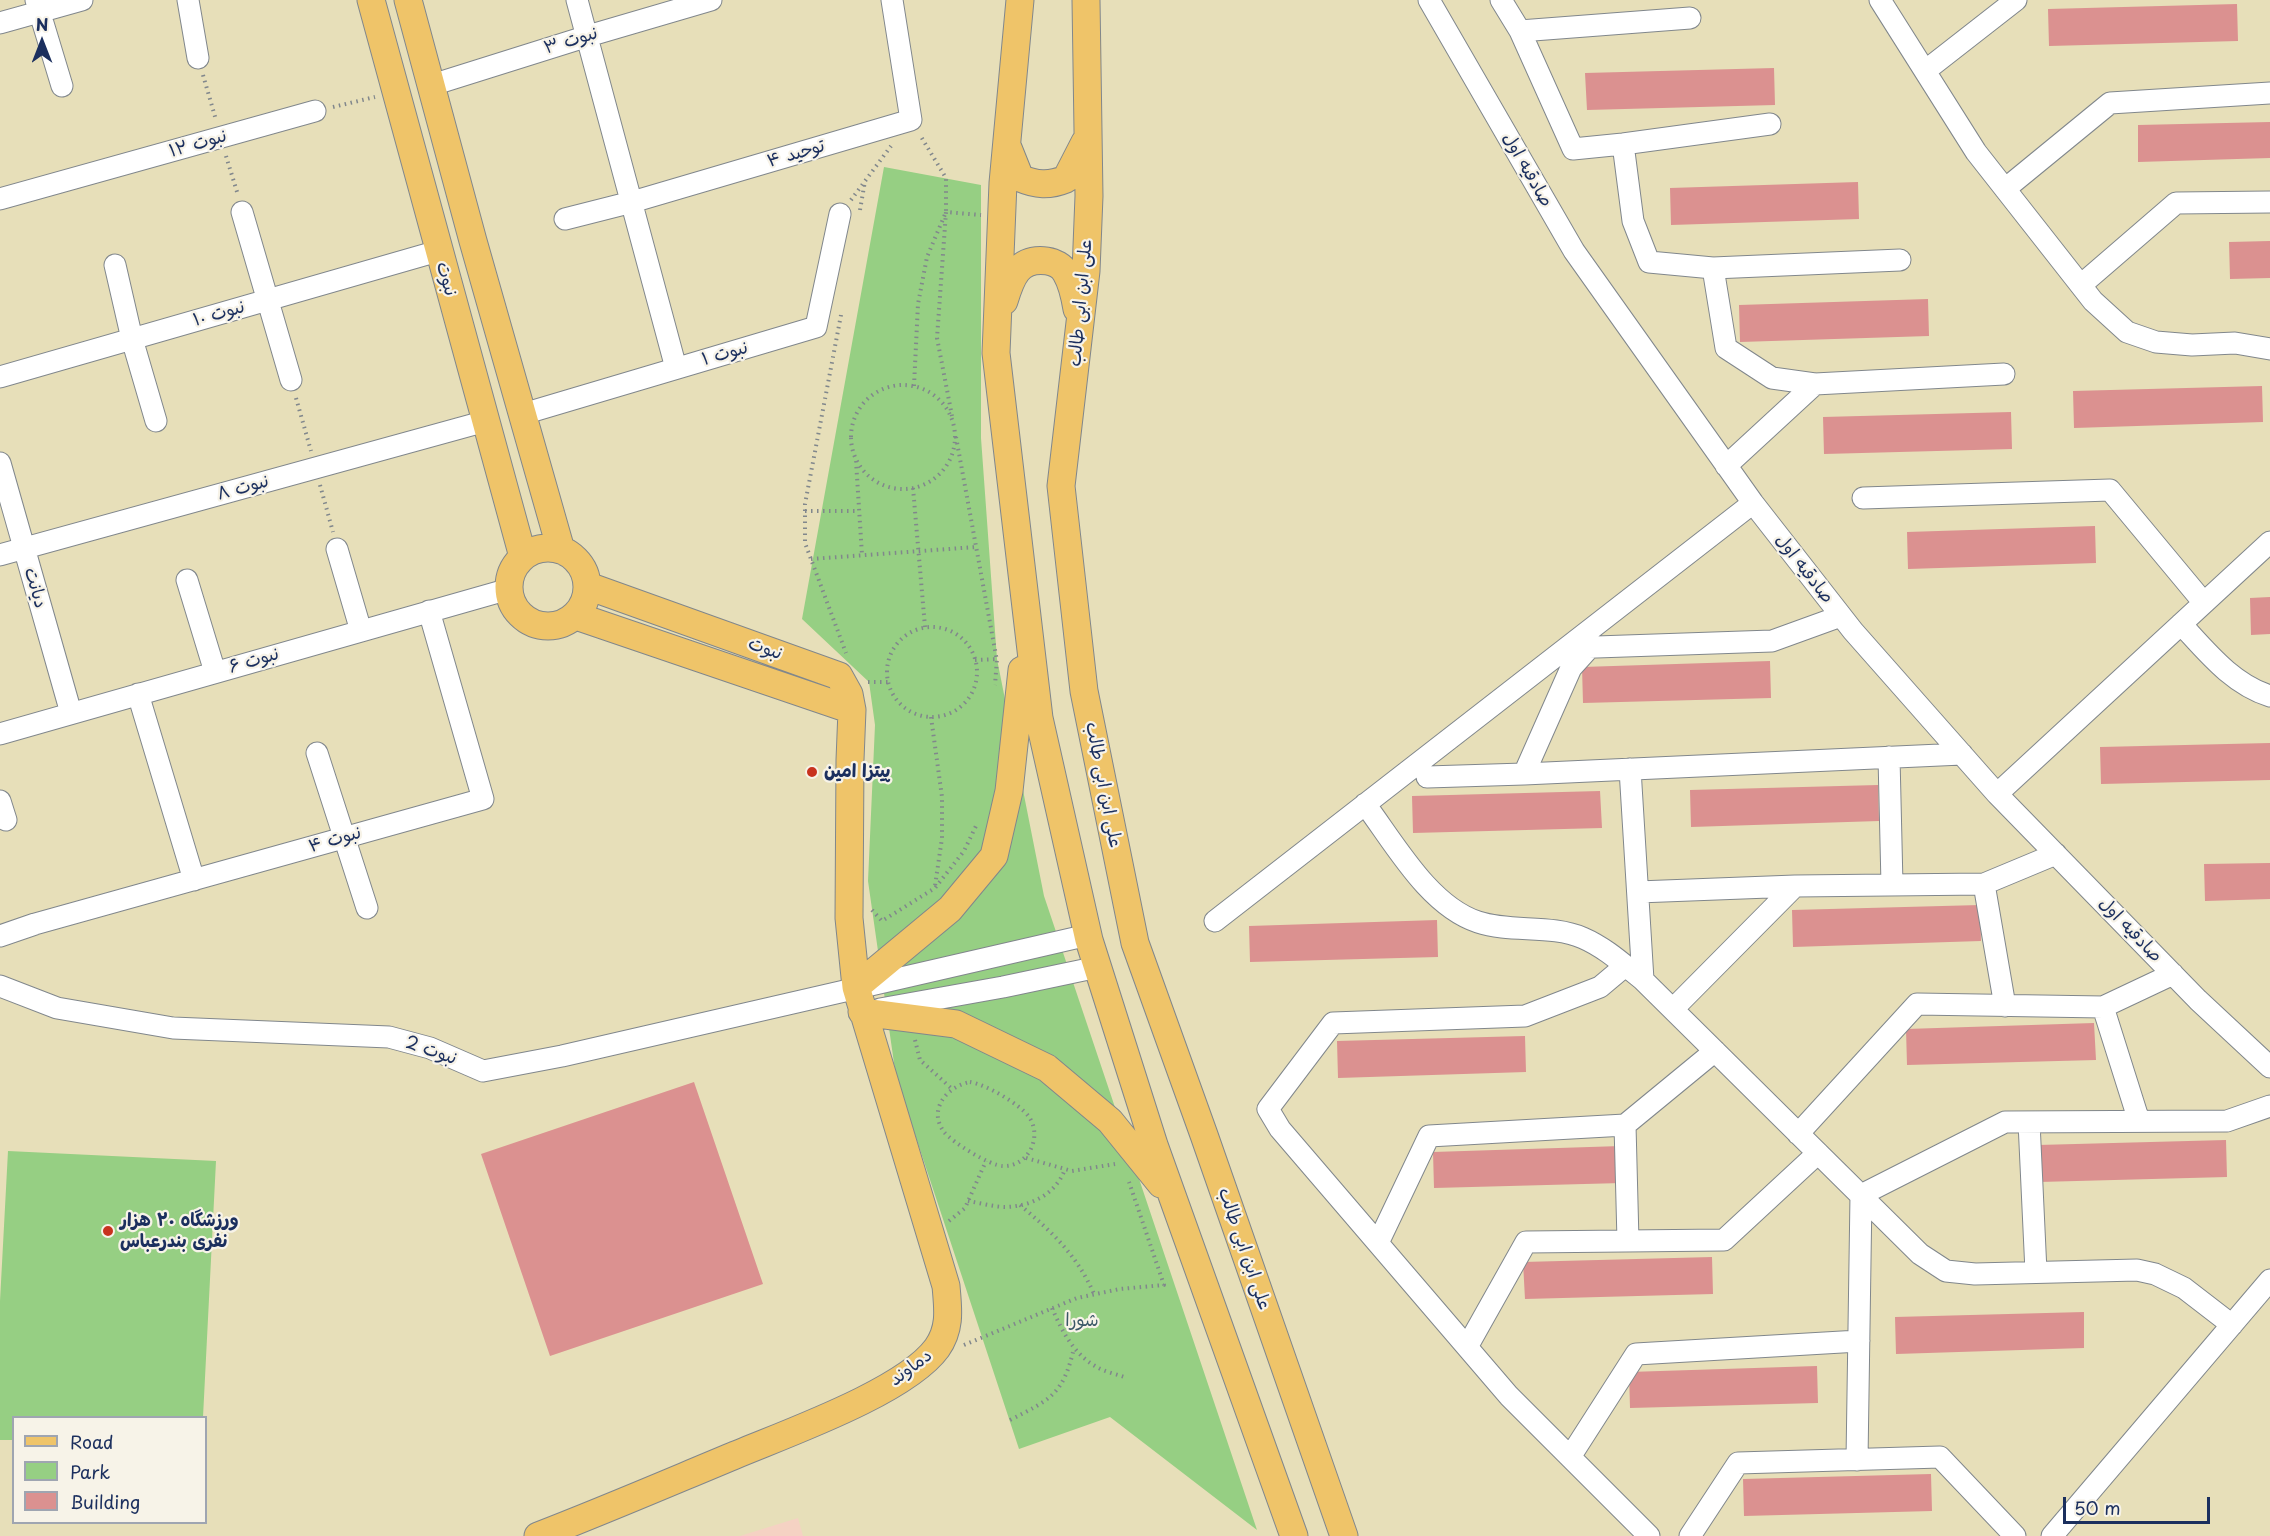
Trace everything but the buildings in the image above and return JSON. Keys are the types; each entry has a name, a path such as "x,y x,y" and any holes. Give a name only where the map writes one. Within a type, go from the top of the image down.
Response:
{"main road":[{"name":"نبوت","path":"371,0 523,557"},
{"name":"نبوت","path":"408,0 473,241 561,550"},
{"path":"1020,0 1001,217 996,353 1039,718 1088,935 1098,968 1154,1145 1294,1536"},
{"name":"علی ابن ابی طالب","path":"1086,0 1089,196 1086,271 1061,486 1084,690 1135,943 1344,1536"},
{"path":"1006,144 1020,178 1033,184 1053,185 1066,179 1088,136"},
{"path":"438,251 473,241"},
{"path":"997,329 1011,279 1021,266 1036,259 1054,262 1065,271 1075,299 1080,325"},
{"path":"538,549 561,550 580,563 586,575 588,586 585,604 576,616 563,624 548,627 533,624 520,615 512,602 509,589 512,570 523,557 538,549"},
{"name":"نبوت","path":"588,586 840,676 849,694 852,710 849,918 859,1000"},
{"name":"نبوت","path":"576,616 852,710"},
{"path":"1027,625 1009,790 994,856 950,909 931,923 859,1000 915,1019 956,1024 1047,1068 1110,1121 1130,1160 1175,1203"},
{"name":"دماوند","path":"538,1536 865,1399 923,1363 937,1348 945,1334 949,1318 946,1286 859,1000"}],"street":[{"path":"0,22 38,6 82,0"},
{"path":"188,0 198,57"},
{"path":"577,0 676,368"},
{"name":"نبوت ۳","path":"432,85 711,0"},
{"path":"892,0 911,120"},
{"name":"صادقیه اول","path":"1429,0 1574,251 1753,504 1841,616 1997,794 2173,974 2270,1067"},
{"path":"1501,0 1520,31 1573,149 1770,124"},
{"path":"1880,0 1976,152 2093,301 2127,333 2156,342 2192,345 2235,343 2270,350"},
{"path":"1924,71 2016,0"},
{"path":"38,6 62,86"},
{"path":"1520,31 1690,18"},
{"path":"2005,189 2110,103 2270,93"},
{"name":"نبوت ۱۲","path":"0,199 315,111"},
{"name":"توحید ۴","path":"565,219 632,202 911,120"},
{"path":"1623,144 1633,221 1649,262 1713,268 1900,260"},
{"path":"2081,285 2176,203 2270,202"},
{"path":"242,212 291,380"},
{"name":"نبوت ۱","path":"523,414 816,327 849,215"},
{"name":"نبوت ۱۰","path":"0,377 438,251"},
{"path":"115,265 132,339 156,421"},
{"path":"1713,268 1726,348 1772,378 1815,384 2004,374"},
{"path":"1726,466 1815,384"},
{"name":"نبوت ۸","path":"0,555 486,421"},
{"name":"دیانت","path":"0,463 71,713"},
{"path":"1863,498 2110,490 2204,603"},
{"path":"1215,921 1753,504"},
{"path":"1997,794 2270,542"},
{"path":"337,549 361,631"},
{"path":"187,580 215,672"},
{"name":"نبوت ۶","path":"0,734 509,589"},
{"name":"نبوت ۴","path":"0,936 194,879 483,799 429,611"},
{"path":"1567,648 1772,641 1841,616"},
{"path":"2181,624 2227,673 2254,691 2270,696"},
{"path":"1524,774 1571,668 1590,647"},
{"path":"138,694 194,879"},
{"path":"317,753 367,908"},
{"path":"1427,777 1962,754"},
{"path":"1889,757 1892,885"},
{"path":"1630,769 1643,980"},
{"path":"1365,804 1420,878 1441,900 1462,915 1479,923 1581,937 1605,950 1626,966 1673,1009 1920,1254 1946,1270 1974,1274 2137,1270 2184,1288 2232,1324"},
{"path":"1638,892 1795,886 1984,884 2056,854"},
{"path":"1984,884 2005,1006"},
{"path":"1673,1009 1795,886"},
{"path":"859,1000 1088,935"},
{"path":"1626,966 1600,987 1525,1016 1334,1023 1268,1109 1280,1129 1509,1396 1649,1536"},
{"path":"859,1000 1003,987 1098,968"},
{"path":"1798,1134 1917,1004 2103,1007 2173,974"},
{"name":"نبوت 2","path":"0,986 57,1008 173,1028 389,1037 430,1048 483,1071 859,1000"},
{"path":"2103,1007 2139,1121"},
{"path":"1378,1243 1429,1136 1625,1125 1715,1051"},
{"path":"1861,1195 2005,1122 2227,1121 2270,1106"},
{"path":"2029,1122 2036,1272"},
{"path":"1625,1125 1628,1241"},
{"path":"1467,1347 1526,1242 1724,1240 1818,1153"},
{"path":"1857,1460 1861,1195"},
{"path":"2052,1536 2270,1280"},
{"path":"1570,1457 1636,1354 1859,1341"},
{"path":"1690,1536 1738,1463 1940,1457 2014,1536"}],"path":[{"path":"315,111 396,92"},
{"path":"849,215 865,181 911,120 946,178 946,212 937,338 997,659 999,683"},
{"path":"849,215 865,181"},
{"path":"946,212 1001,217"},
{"path":"914,386 918,304 927,257 946,212"},
{"path":"842,310 805,511 805,543 848,659"},
{"path":"862,556 856,460 852,444 852,428 857,412 868,399 882,389 898,385 914,386 931,392 944,404 953,420"},
{"path":"856,460 866,474 880,484 896,488 913,488 930,482 944,470 953,455 956,437"},
{"path":"913,488 926,627"},
{"path":"805,511 859,511"},
{"path":"811,559 976,547"},
{"path":"926,627 940,628 954,633 966,642 975,660 976,684 970,697 959,708 946,715 931,717 917,714 904,707 894,696 888,682 887,667 891,653 911,632 926,627"},
{"path":"975,660 997,659"},
{"path":"995,692 997,659"},
{"path":"931,717 942,797 942,838 931,923"},
{"path":"870,908 882,921 935,888 964,851 977,824"},
{"path":"915,1019 915,1039 920,1060 951,1088"},
{"path":"970,1082 980,1084 1023,1109 1034,1127 1035,1138 1026,1157 1017,1164 1006,1167 995,1166 945,1134 940,1125 939,1105 951,1088 970,1082"},
{"path":"956,1349 1077,1298 1120,1288 1164,1285 1130,1160 1072,1170 1026,1157"},
{"path":"931,1235 965,1208 986,1161"},
{"path":"968,1201 1004,1207 1029,1203 1050,1192 1061,1181 1065,1169"},
{"path":"1020,1204 1060,1240 1084,1272 1094,1294"},
{"path":"1052,1308 1060,1327 1074,1348 1096,1367 1127,1378"},
{"path":"1010,1420 1056,1393 1068,1374 1074,1348"}],"shaded area":[{"path":"798,1518 803,1536 740,1536"}],"green space":[{"name":"شورا","path":"884,167 981,185 981,438 997,659 1044,896 1257,1530 1110,1417 1019,1449 896,1077 868,881 875,725 869,682 802,619"},
{"name":"ورزشگاه ۲۰ هزار نفری بندرعباس","path":"8,1151 216,1161 203,1416 12,1416 12,1440 0,1440 0,1301"}],"place":[{"name":"پیتزا امین","path":"812,772"},
{"name":"ورزشگاه ۲۰ هزار نفری بندرعباس","path":"108,1231"}]}
